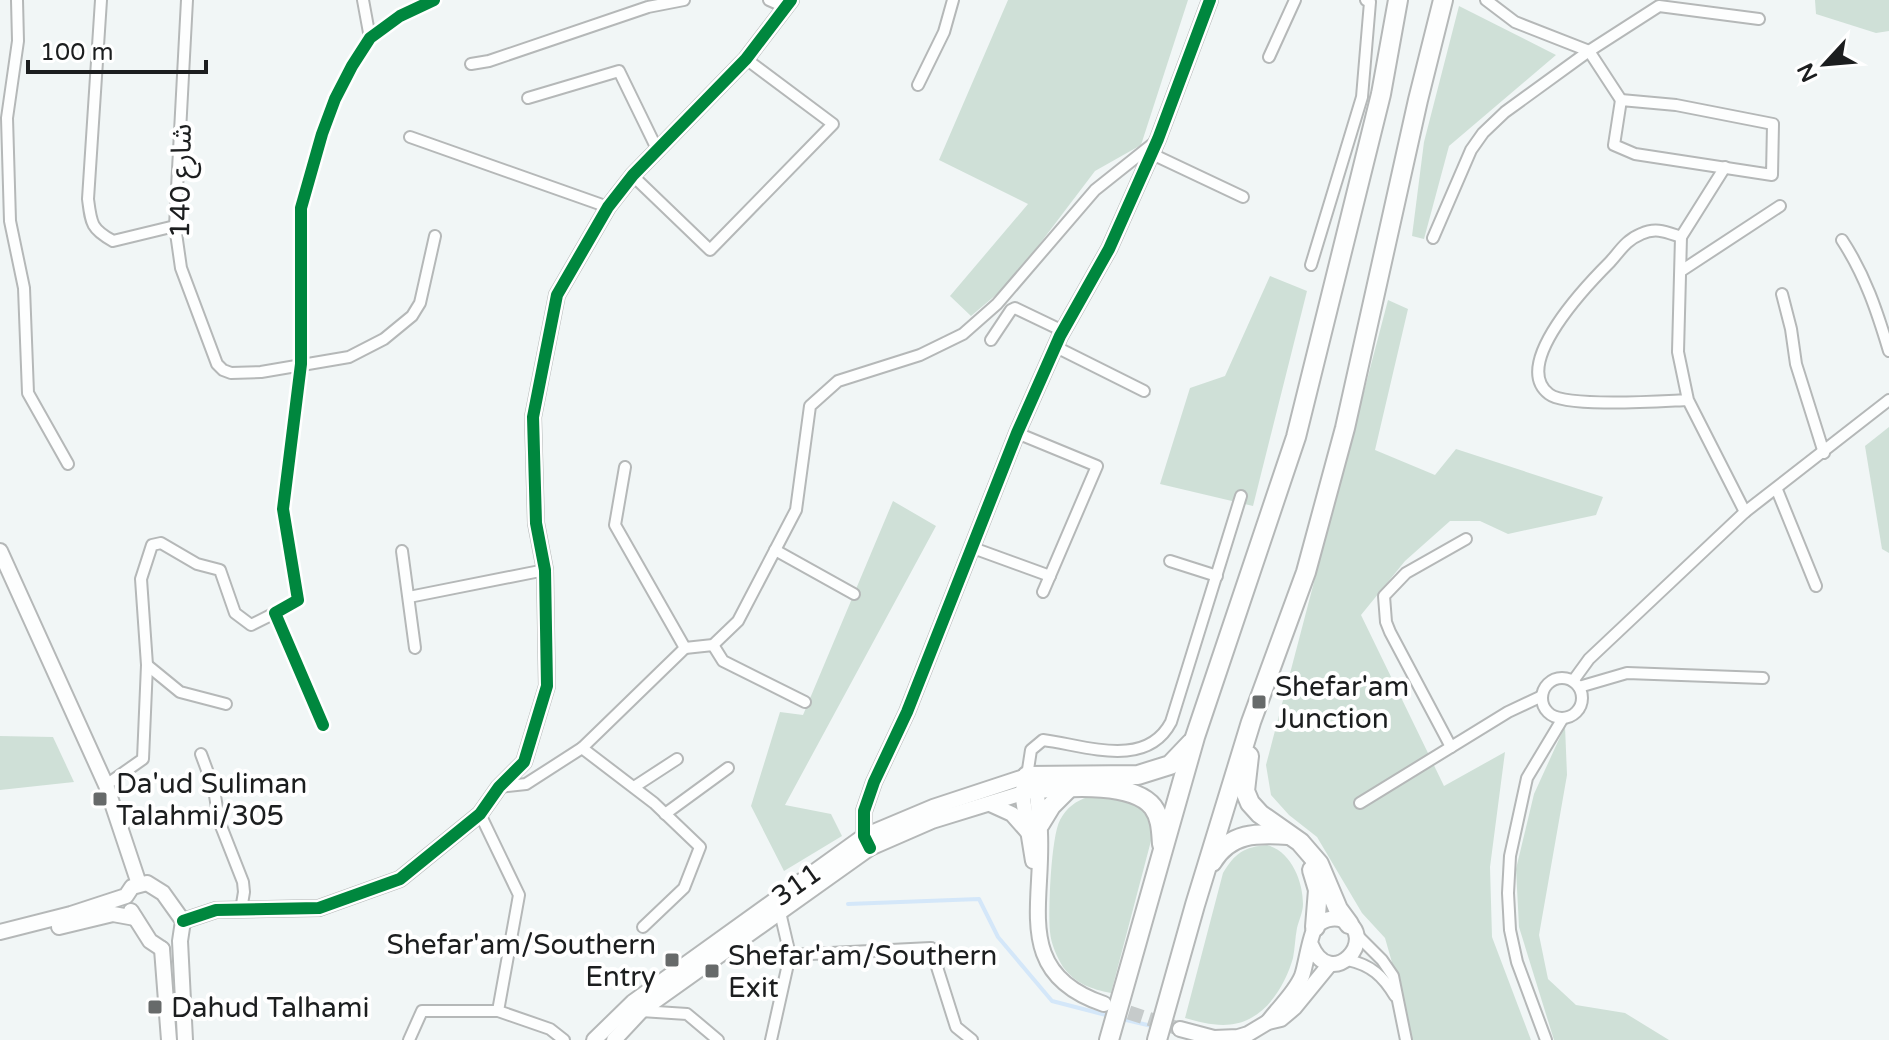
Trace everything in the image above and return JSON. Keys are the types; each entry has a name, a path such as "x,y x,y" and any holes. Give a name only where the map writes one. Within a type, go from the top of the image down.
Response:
{"highway":[{"path":"1157,1040 1251,722 1306,572 1345,428 1443,0"},
{"path":"1109,1040 1195,737 1296,437 1381,94 1397,2"},
{"path":"1251,722 1245,791 1250,803 1291,836 1319,864 1338,909 1352,929"},
{"path":"1028,786 1085,777 1151,772 1170,765 1195,737"},
{"path":"1028,786 1122,791 1144,798 1152,805 1159,820 1163,852"},
{"path":"1034,830 1070,787"},
{"path":"1195,905 1209,867 1225,846 1251,834 1291,836"},
{"path":"1311,855 1318,890 1313,936"}],"street":[{"path":"17,0 18,41 7,118 10,221 24,288 28,393 68,464"},
{"path":"101,0 88,199 91,223 99,233 113,241 175,226"},
{"name":"شارع 140","path":"187,0 175,226 181,268 217,364 223,370 231,373 261,372 349,357 384,339 412,316 420,303 435,236"},
{"path":"363,0 370,38"},
{"path":"106,785 143,759 147,665 141,579 152,545 161,543 197,564 220,570 235,613 251,625 298,600 283,509 301,364 301,208 335,99 370,38 422,2 434,0"},
{"path":"471,64 489,61 648,7 684,0"},
{"path":"183,921 216,910 319,908 400,879 480,814 499,787 524,762 547,686 545,570 536,523 533,417 557,295 608,207 632,175 746,59 789,4 769,0"},
{"path":"918,85 944,32 953,0"},
{"path":"867,842 864,811 874,782 907,712 1017,433 1063,331 1109,249 1152,154 1210,0"},
{"path":"1269,57 1295,0"},
{"path":"1311,265 1362,97 1370,2 1366,0"},
{"path":"1486,0 1515,22 1589,51 1621,100 1614,145 1635,154 1772,175 1773,124 1676,105 1621,100"},
{"path":"1433,238 1471,150 1483,133 1505,112 1589,51 1659,6 1759,19"},
{"path":"632,175 710,250 833,124 746,59"},
{"path":"528,98 619,71 657,149"},
{"path":"410,137 608,207"},
{"path":"499,787 526,784 582,748 685,648 713,645 738,621 796,510 810,406 838,381 920,355 963,334 997,304 1095,190 1158,139"},
{"path":"1152,154 1243,197"},
{"path":"1725,167 1681,237 1678,352 1688,400 1745,512"},
{"path":"1681,271 1780,206"},
{"path":"1681,237 1659,229 1625,242 1565,310 1545,346 1540,376 1544,389 1559,399 1610,403 1688,400"},
{"path":"1842,240 1877,307 1889,351"},
{"path":"1782,294 1796,364 1824,453"},
{"path":"991,340 1015,308 1063,331"},
{"path":"1056,347 1144,391"},
{"path":"1542,696 1550,714 1563,718 1575,714 1581,704 1576,684 1589,659 1745,512 1889,400"},
{"path":"1017,433 1097,466 1043,592"},
{"path":"625,467 615,525 685,648"},
{"path":"1777,490 1816,586"},
{"path":"1104,1004 1068,989 1053,972 1043,950 1028,786 1031,750 1043,740 1114,752 1136,750 1165,734 1241,496"},
{"path":"1451,747 1390,632 1384,596 1406,573 1466,539"},
{"path":"973,548 1050,576"},
{"path":"775,550 854,594"},
{"path":"0,551 106,785 139,884"},
{"path":"402,551 415,648"},
{"path":"1170,561 1217,576"},
{"path":"409,597 545,570"},
{"path":"275,613 323,725"},
{"path":"713,645 723,661 805,702"},
{"path":"147,665 180,692 226,704"},
{"path":"1360,803 1508,712 1542,696 1553,680 1560,678 1576,684 1627,673 1763,678"},
{"path":"1546,1040 1517,962 1510,930 1508,893 1510,856 1527,778 1563,718"},
{"path":"582,748 634,787 700,847 684,888 643,927"},
{"path":"201,754 214,789 219,821 243,882 241,910"},
{"path":"634,787 677,759"},
{"path":"665,814 728,768"},
{"name":"311","path":"594,1040 633,1002 867,842 933,807 1028,786"},
{"name":"311","path":"867,842 990,804 1028,786"},
{"path":"990,804 1012,814 1025,827 1034,830"},
{"path":"480,814 519,895 498,1011"},
{"path":"0,932 126,896 132,887 139,884 155,886 183,921 180,941 185,1040"},
{"path":"126,896 135,918 150,941 162,949 180,941"},
{"path":"771,1040 790,955 777,906"},
{"name":"311","path":"614,1040 641,1011 777,906"},
{"path":"0,940 113,914 135,918"},
{"path":"1268,1022 1301,978 1313,936 1327,919 1335,918 1352,929 1389,967 1396,986 1406,1040"},
{"path":"1348,960 1356,945 1352,929"},
{"path":"1313,936 1318,958 1330,964"},
{"path":"790,955 931,948 956,1027 972,1040"},
{"path":"162,949 169,1040"},
{"path":"1180,1029 1226,1039 1248,1034 1268,1022 1281,1019 1330,964 1348,960 1371,967 1397,998"},
{"path":"409,1040 422,1011 498,1011 550,1029 564,1040"},
{"path":"641,1011 687,1014 718,1040"}],"shaded area":[{"path":"1008,0 1188,0 1141,145 1095,171 1010,283 971,316 950,296 1028,204 939,160"},
{"path":"1815,0 1889,0 1889,31 1876,33 1816,14"},
{"path":"1459,6 1556,55 1449,146 1424,239 1412,236 1424,142"},
{"path":"1270,276 1307,291 1253,506 1160,484 1190,388 1225,376"},
{"path":"1388,300 1408,309 1375,450 1435,475 1456,449 1603,497 1596,515 1508,534 1480,521 1450,521 1405,561 1361,615 1444,786 1505,752 1490,867 1492,937 1531,1040 1409,1040 1385,938 1362,913 1317,837 1289,815 1271,795 1266,765"},
{"path":"1889,427 1889,553 1882,549 1865,446"},
{"path":"893,501 936,526 785,805 831,814 842,836 784,871 751,806 780,712 803,715"},
{"path":"1565,726 1567,775 1539,935 1548,979 1576,1005 1625,1013 1669,1040 1554,1040 1519,927 1516,869 1534,794"},
{"path":"0,736 53,737 74,782 0,790"},
{"path":"1088,797 1126,798 1147,811 1152,837 1111,993 1084,985 1068,973 1057,955 1050,932 1051,874 1057,829 1069,808"},
{"path":"1267,845 1289,860 1298,877 1302,895 1303,907 1287,975 1266,1007 1243,1022 1218,1025 1185,1018 1223,873 1241,852"}],"waterway":[{"path":"848,904 979,899 998,937 1052,1001 1110,1016"},
{"path":"1122,1019 1156,1027"}],"tunnel":[{"path":"1109,1006 1180,1029"}],"cycle path":[{"path":"323,725 275,613 298,600 283,509 301,364 301,208 322,134 352,66 370,38 400,16 434,0"},
{"path":"183,921 216,910 319,908 400,879 480,814 499,787 524,762 547,686 545,570 536,523 533,417 557,295 608,207 633,175 746,59 791,0"},
{"path":"870,848 864,836 864,811 874,782 907,712 1017,433 1060,336 1109,249 1158,139 1210,0"}],"place":[{"name":"Shefar'am Junction","path":"1259,702"},
{"name":"Da'ud Suliman Talahmi/305","path":"100,799"},
{"name":"Shefar'am/Southern Entry","path":"672,960"},
{"name":"Shefar'am/Southern Exit","path":"712,971"},
{"name":"Dahud Talhami","path":"155,1007"}]}
